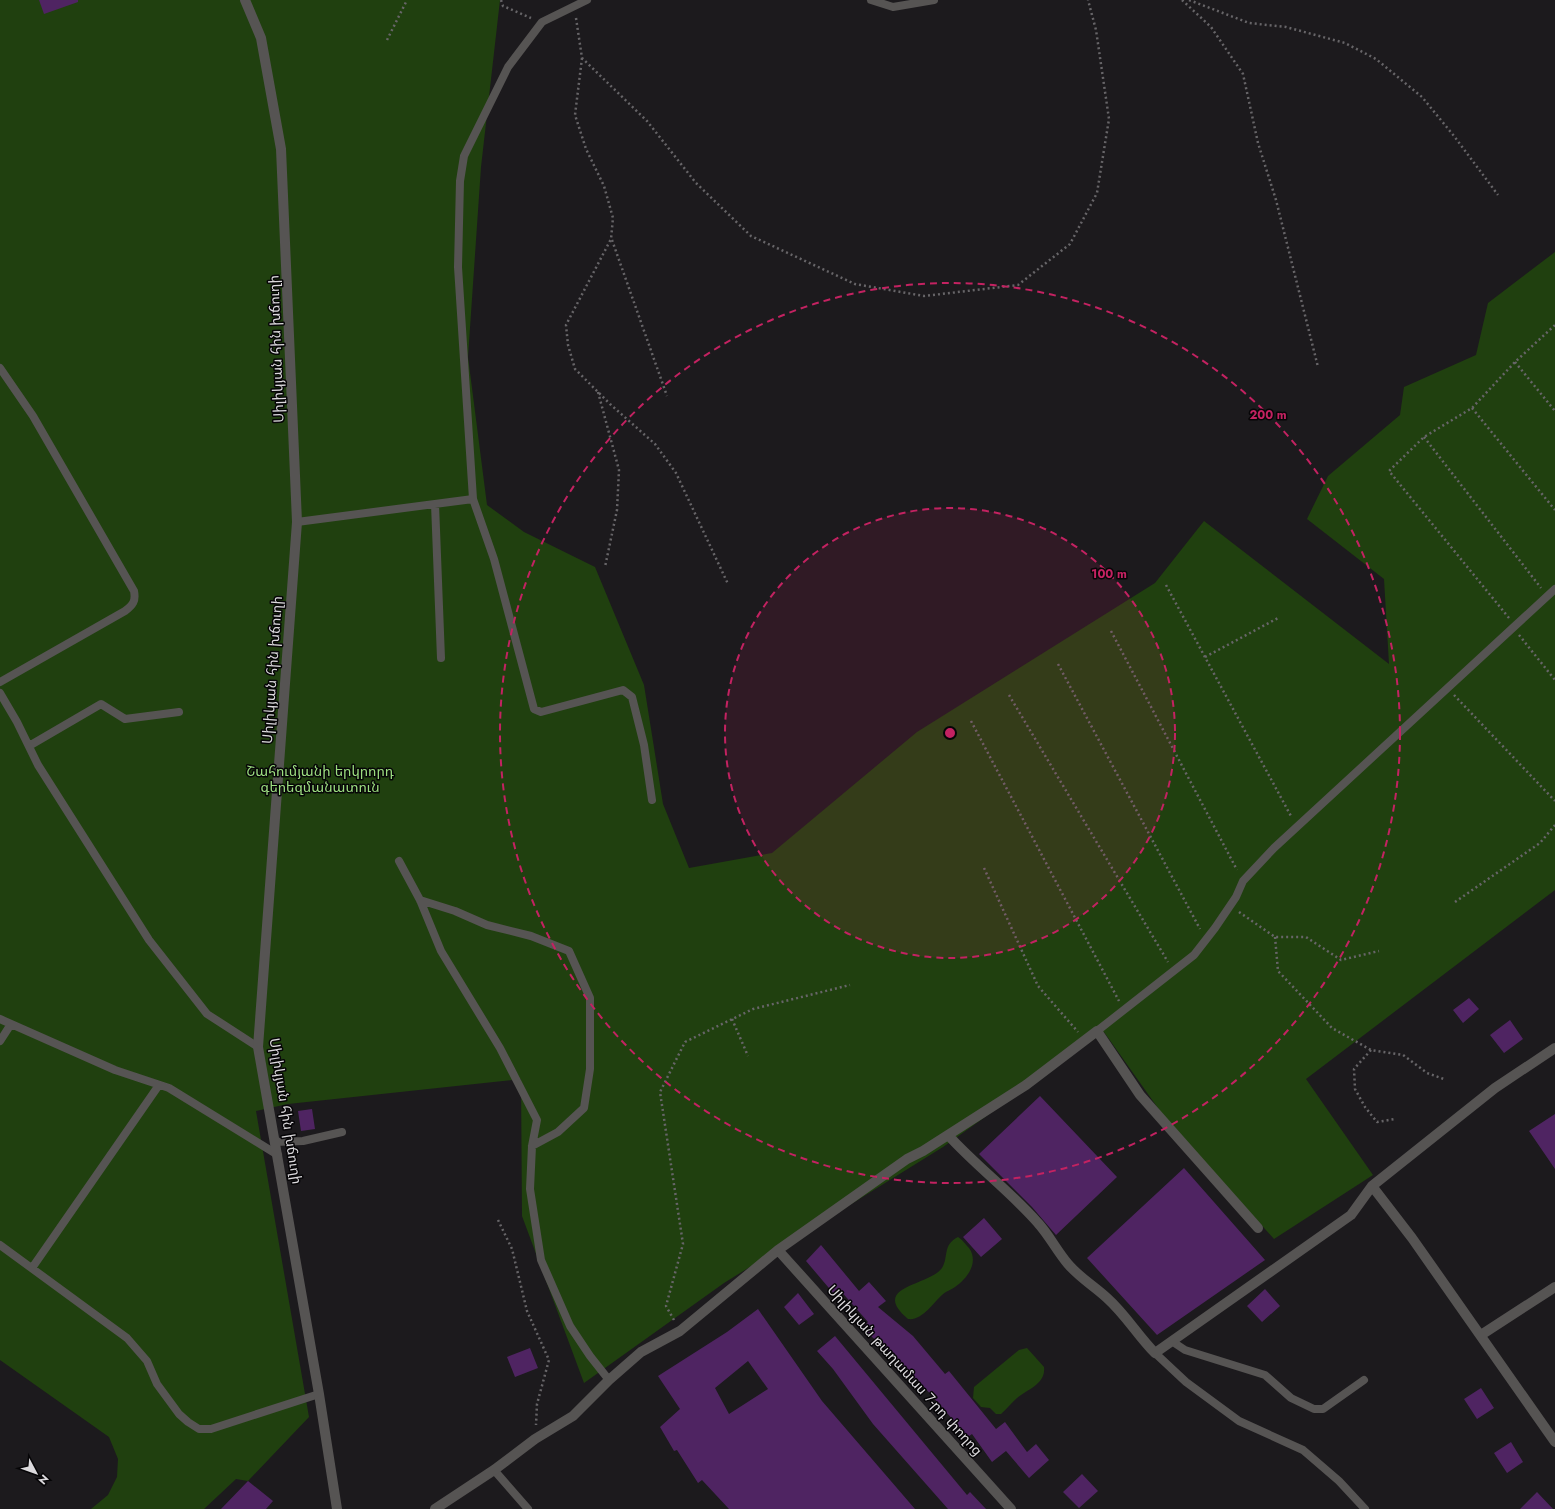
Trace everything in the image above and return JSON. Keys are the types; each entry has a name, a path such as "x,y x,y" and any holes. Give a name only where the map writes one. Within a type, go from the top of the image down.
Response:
{"street":[{"name":"Սիլիկյան հին խճուղի","path":"245,0 260,38 281,149 297,522 258,1047 276,1142 337,1509"},
{"path":"435,1509 494,1470 536,1439 573,1416 609,1380 641,1352 680,1331 778,1250 907,1159 948,1135 1026,1085 1097,1030 1140,1095 1258,1228"},
{"path":"948,1135 966,1155 1039,1224 1068,1265 1083,1281 1106,1298 1128,1319 1155,1354 1351,1215 1372,1186 1495,1088 1555,1048"},
{"path":"1372,1186 1412,1238 1555,1442"},
{"name":"Սիլիկյան թաղամաս 7-րդ փողոց","path":"778,1250 1011,1509"},
{"path":"1481,1335 1555,1286"}],"lane":[{"path":"587,0 542,22 508,68 464,156 460,181 458,267 474,499 494,559 534,709 541,712 623,690 632,697 644,745 652,800"},
{"path":"871,0 894,7 934,0"},
{"path":"0,368 33,416 134,591 135,599 132,606 125,611 0,682"},
{"path":"297,522 474,499"},
{"path":"435,504 441,658"},
{"path":"1097,1030 1194,955 1230,906 1243,881 1274,848 1555,589"},
{"path":"0,693 38,765 86,843 149,940 207,1014 258,1047"},
{"path":"29,746 101,704 125,719 179,712"},
{"path":"399,861 420,900 441,951 500,1048 537,1120 532,1146 530,1189 541,1260 570,1326 590,1356 609,1380"},
{"path":"420,900 455,911 487,925 531,936 568,951 590,998 590,1069 584,1108 558,1132 532,1146"},
{"path":"0,1018 47,1041 63,1045 115,1070 169,1088 188,1098 278,1155"},
{"path":"0,1041 10,1024"},
{"path":"32,1268 159,1085"},
{"path":"276,1142 303,1141 342,1132"},
{"path":"0,1245 128,1338 147,1361 157,1384 179,1414 188,1422 199,1428 211,1429 318,1394"},
{"path":"1172,1342 1185,1350 1264,1375 1291,1398 1314,1409 1323,1409 1364,1380"},
{"path":"1155,1354 1186,1382 1239,1420 1303,1450 1339,1481 1365,1509"},
{"path":"494,1470 528,1509"}],"path":[{"path":"387,40 407,0"},
{"path":"500,0 503,6 512,12 542,22"},
{"path":"582,58 647,121 696,183 751,236 855,284 924,296 1018,285 1070,244 1097,193 1109,119 1096,30 1088,0"},
{"path":"1182,0 1211,27 1244,74 1258,143 1276,200 1318,367"},
{"path":"1189,0 1249,23 1286,27 1346,43 1376,59 1422,97 1498,194"},
{"path":"574,6 582,58 575,115 586,149 604,186 613,218 611,239 566,325 568,344 575,369 655,444 676,473 728,584"},
{"path":"611,239 667,396"},
{"path":"1555,326 1515,362 1472,408 1424,438 1389,471 1515,627 1555,680"},
{"path":"1515,362 1555,411"},
{"path":"597,391 619,470 617,510 605,567"},
{"path":"1472,408 1555,510"},
{"path":"1424,438 1547,596"},
{"path":"1166,585 1297,827"},
{"path":"1205,657 1280,617"},
{"path":"1111,631 1243,881"},
{"path":"1058,664 1206,940"},
{"path":"1448,689 1555,801"},
{"path":"1009,695 1173,971"},
{"path":"971,722 1124,1010"},
{"path":"1454,902 1540,843 1555,825"},
{"path":"984,868 1038,986 1084,1040"},
{"path":"1230,906 1275,937 1306,937 1341,960 1379,951"},
{"path":"1275,937 1278,971 1332,1028 1371,1050 1403,1055 1427,1073 1444,1079"},
{"path":"680,1331 666,1306 683,1244 660,1092 685,1042 753,1009 850,985"},
{"path":"732,1019 748,1056"},
{"path":"1371,1050 1354,1069 1355,1089 1364,1107 1377,1122 1395,1119"},
{"path":"498,1220 512,1250 527,1311 549,1360 537,1404 536,1439"}],"green space":[{"name":"Շահումյանի երկրորդ գերեզմանատուն","path":"0,0 500,0 481,167 468,357 487,505 524,532 595,567 644,685 663,804 689,868 772,853 917,732 1155,583 1204,521 1389,664 1384,579 1307,519 1328,476 1400,415 1404,387 1476,355 1488,303 1555,252 1555,890 1306,1079 1373,1175 1274,1239 1165,1118 1104,1032 943,1147 724,1283 584,1383 522,1216 521,1079 288,1104 256,1111 309,1417 248,1481 236,1479 204,1509 91,1509 108,1495 117,1477 118,1459 109,1437 0,1360"},
{"path":"958,1237 972,1253 973,1259 971,1269 968,1274 960,1283 944,1294 923,1314 913,1319 908,1319 898,1308 895,1300 898,1293 935,1274 942,1268 948,1247 953,1240"},
{"path":"1027,1348 1044,1367 1044,1373 1039,1382 1017,1398 1001,1414 996,1414 990,1408 981,1407 973,1398 974,1387 1019,1350"}],"building":[{"path":"39,0 78,0 78,2 44,14"},
{"path":"1469,998 1479,1009 1463,1023 1453,1010"},
{"path":"1510,1020 1523,1039 1504,1053 1490,1035"},
{"path":"1040,1096 1117,1177 1056,1235 1032,1207 979,1154"},
{"path":"312,1109 315,1129 301,1131 298,1111"},
{"path":"1555,1114 1555,1169 1529,1131"},
{"path":"1184,1168 1265,1260 1157,1335 1087,1258"},
{"path":"984,1218 1002,1239 981,1257 963,1237"},
{"path":"821,1245 859,1291 869,1282 886,1301 878,1307 913,1336 945,1374 949,1371 996,1429 1005,1422 1027,1452 1036,1444 1049,1460 1029,1478 1006,1451 992,1462 972,1434 965,1439 951,1423 954,1421 918,1380 915,1382 890,1353 862,1328 868,1322 839,1289 834,1294 806,1261"},
{"path":"1265,1289 1280,1306 1262,1322 1247,1306"},
{"path":"798,1293 814,1314 799,1325 784,1307"},
{"path":"758,1309 822,1401 915,1509 729,1509 702,1480 698,1483 677,1450 674,1451 660,1427 680,1409 658,1376 727,1332","holes":["748,1361 768,1389 729,1414 715,1388"]},
{"path":"835,1336 967,1495 970,1492 986,1509 948,1509 873,1424 833,1369 817,1351"},
{"path":"530,1348 538,1368 515,1377 507,1357"},
{"path":"1481,1388 1494,1408 1477,1419 1464,1399"},
{"path":"1511,1442 1523,1462 1507,1473 1494,1453"},
{"path":"1082,1474 1098,1491 1079,1508 1063,1492"},
{"path":"248,1481 273,1501 266,1509 221,1509"},
{"path":"1537,1492 1553,1509 1520,1509"}]}
